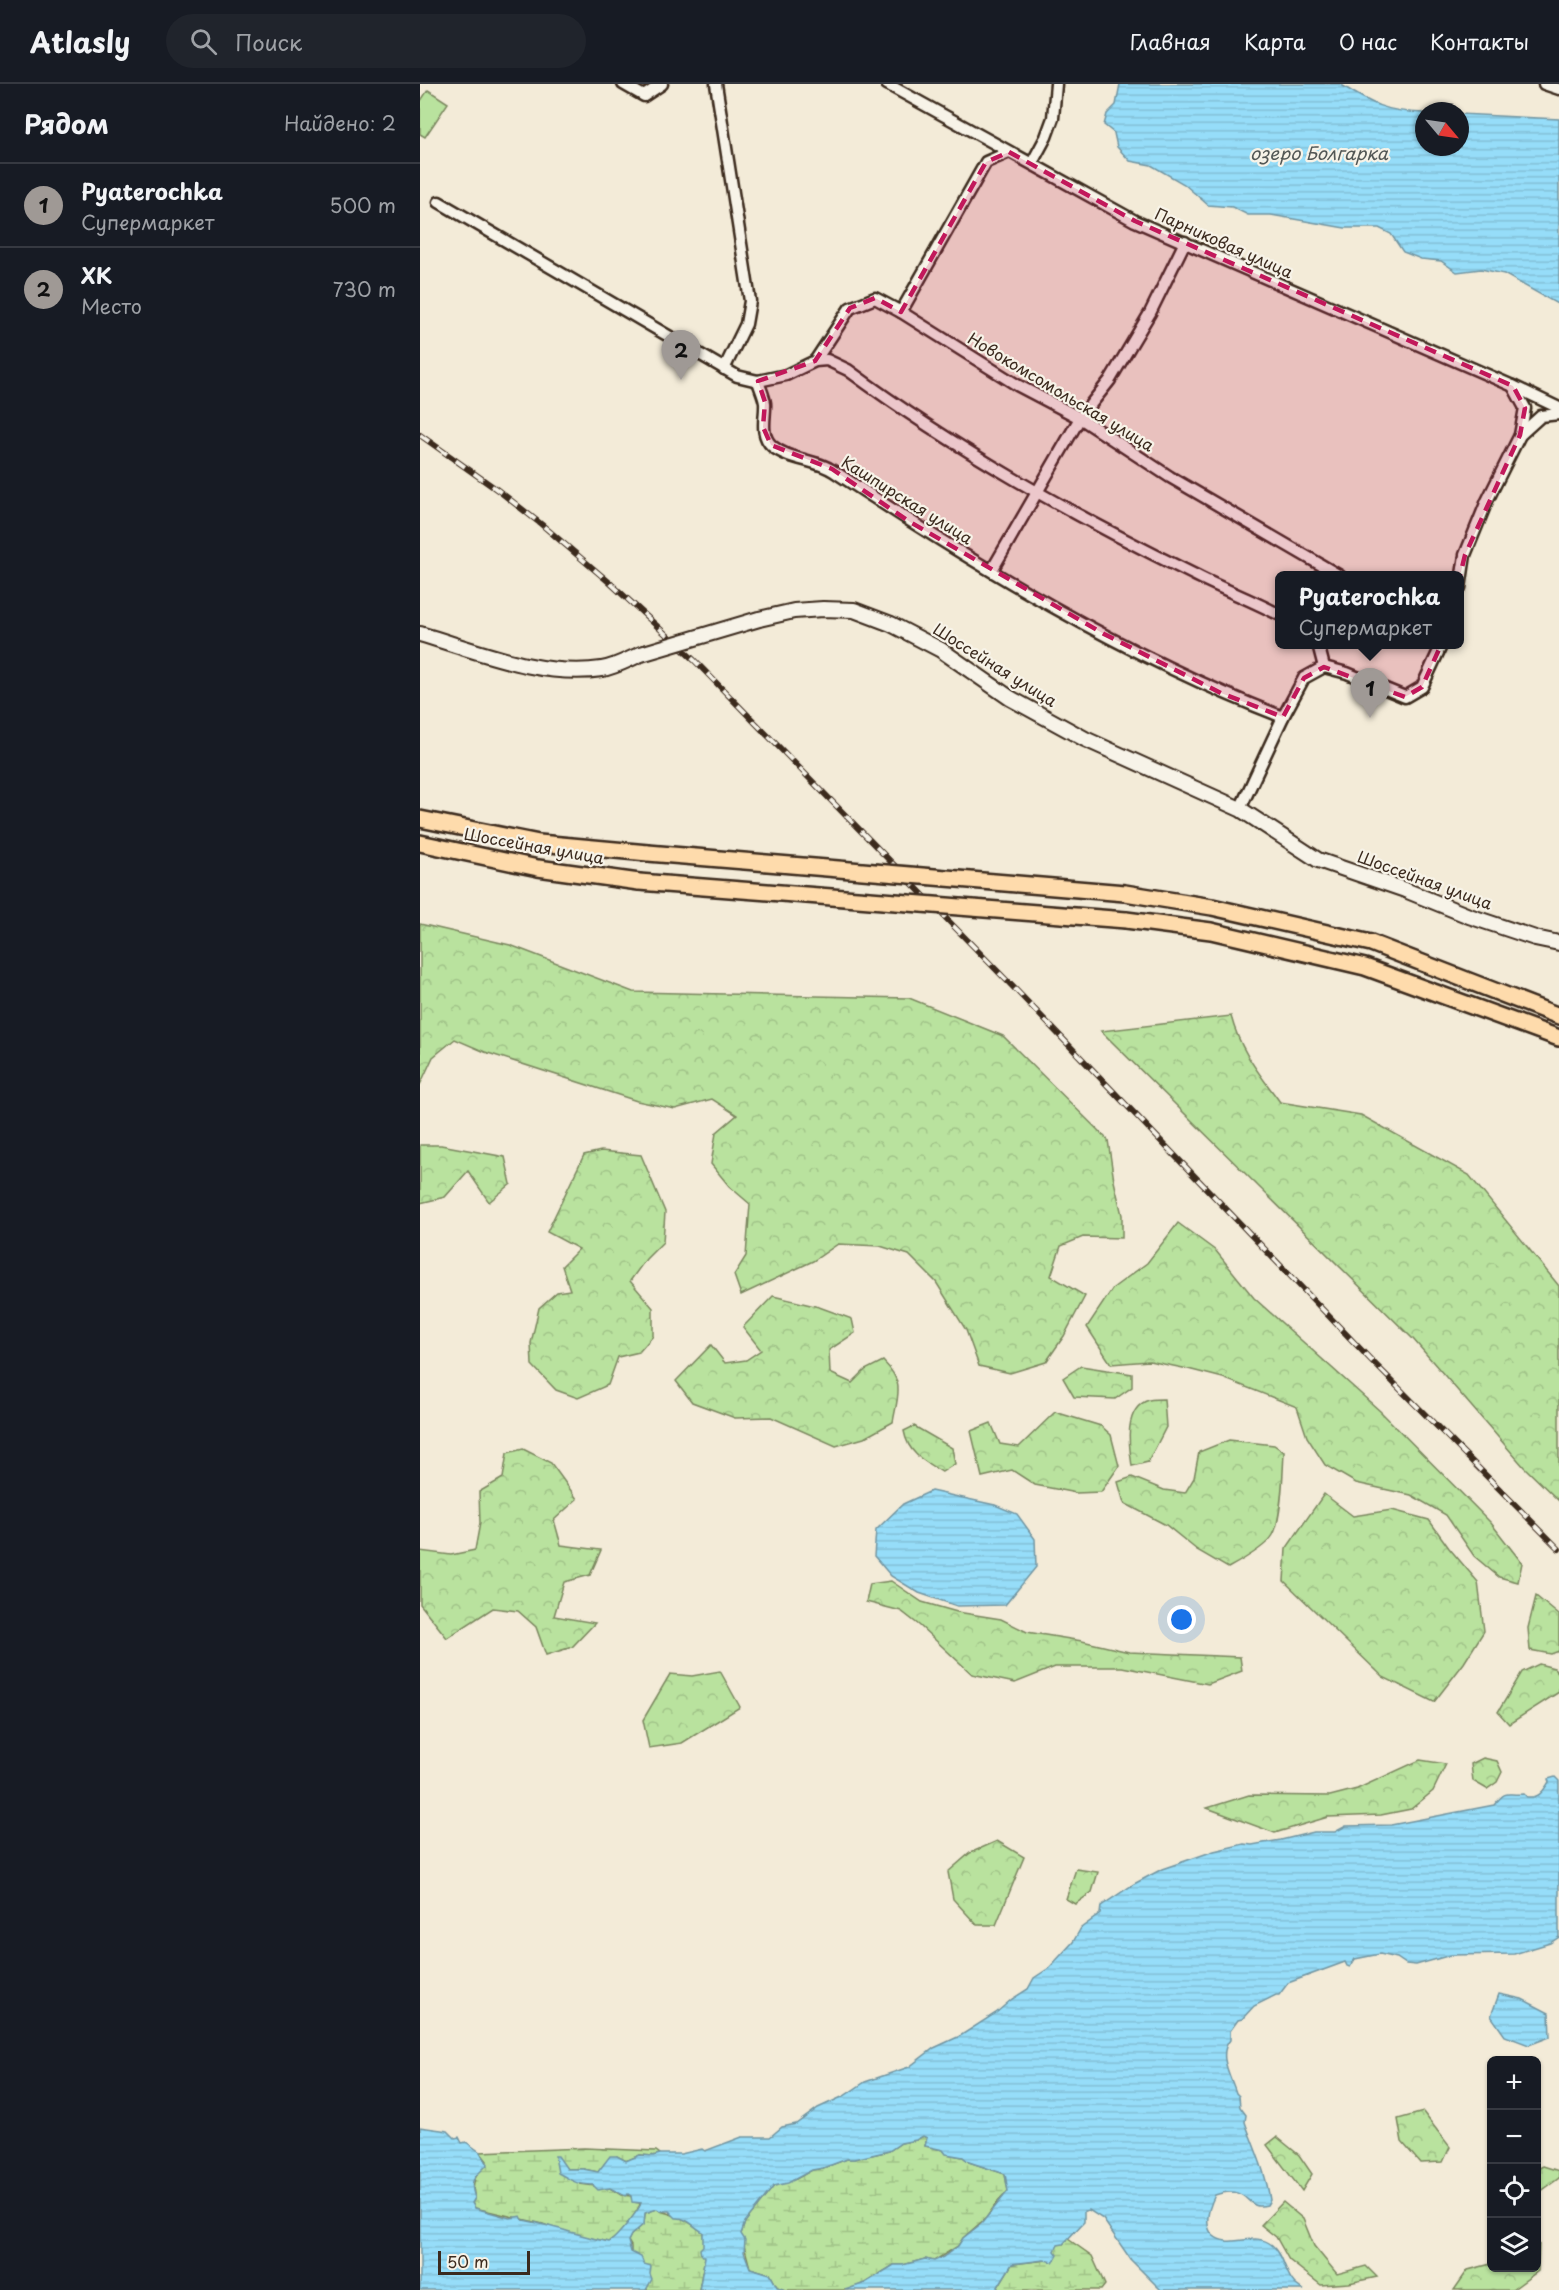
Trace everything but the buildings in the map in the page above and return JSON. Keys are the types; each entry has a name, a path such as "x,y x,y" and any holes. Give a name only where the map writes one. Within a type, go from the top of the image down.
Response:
{"main road":[{"name":"Шоссейная улица","path":"420,634 518,663 562,671 604,669 641,654 759,619 794,611 854,610 891,624 941,650 1010,698 1084,739 1240,808 1318,860 1469,916 1535,938 1559,943"},
{"name":"Шоссейная улица","path":"420,819 539,843 1125,893 1212,907 1371,943 1559,1016"},
{"name":"Шоссейная улица","path":"420,843 538,868 639,882 1126,920 1211,931 1365,967 1559,1038"}],"street":[{"path":"623,84 644,96 662,84"},
{"path":"716,84 750,301 746,324 724,369"},
{"name":"Парниковая улица","path":"887,84 1135,221 1559,408"},
{"path":"1032,163 1047,137 1053,118 1056,84"},
{"path":"1545,84 1559,89"},
{"path":"901,312 986,162 1010,152"},
{"path":"439,202 737,376 758,381 786,375 815,361 827,360 848,370 981,461 1037,493 1195,575 1275,613"},
{"path":"992,570 1080,418 1110,380 1150,313 1185,242"},
{"name":"Новокомсомольская улица","path":"815,361 850,308 875,298 1017,385 1080,418 1170,477 1331,571"},
{"name":"Кашпирская улица","path":"758,381 765,402 763,427 771,445 799,459 832,469 910,522 1125,645 1221,693 1282,717"},
{"path":"1463,571 1465,555 1486,501 1520,435 1525,408 1513,386"},
{"path":"1520,435 1541,416 1559,414"},
{"path":"1319,649 1324,667"},
{"path":"1240,808 1282,717 1304,678 1324,667 1347,673 1405,698 1422,687 1440,649"}],"highlighted area":[{"path":"1009,152 1135,221 1513,386 1525,408 1520,435 1465,555 1446,634 1422,687 1405,697 1324,667 1304,678 1283,717 1221,693 1104,634 910,522 832,469 771,445 763,427 765,402 758,381 815,361 850,308 875,298 901,312 986,162"}],"green space":[{"path":"428,90 448,103 425,137 420,134 420,102"},
{"path":"420,924 510,945 633,992 909,998 1003,1036 1108,1140 1122,1215 1122,1238 1083,1237 1061,1246 1051,1276 1085,1296 1064,1336 1046,1362 1010,1373 979,1366 966,1330 936,1282 909,1255 880,1246 838,1244 813,1261 741,1295 734,1275 746,1256 750,1204 729,1186 711,1164 716,1133 737,1115 712,1099 675,1109 637,1101 485,1052 455,1039 433,1057 420,1085"},
{"path":"1231,1016 1245,1051 1280,1102 1361,1115 1469,1175 1559,1286 1559,1501 1524,1467 1413,1339 1101,1031"},
{"path":"420,1145 441,1145 505,1157 511,1184 489,1202 468,1171 445,1197 420,1203"},
{"path":"601,1151 641,1155 665,1212 663,1242 646,1259 630,1281 653,1308 653,1336 639,1352 618,1357 608,1385 578,1398 556,1390 532,1365 531,1343 539,1308 557,1292 570,1290 562,1266 579,1249 547,1232 584,1155"},
{"path":"1178,1223 1216,1251 1254,1298 1380,1411 1491,1523 1522,1563 1518,1582 1499,1577 1474,1556 1446,1515 1411,1495 1356,1483 1325,1465 1307,1437 1297,1407 1223,1378 1188,1369 1149,1361 1111,1364 1087,1327 1113,1288 1147,1263"},
{"path":"773,1296 819,1307 852,1319 855,1333 829,1350 830,1373 852,1383 865,1370 883,1361 895,1376 898,1389 893,1422 864,1438 836,1446 771,1417 735,1418 692,1402 676,1381 711,1345 725,1363 746,1360 761,1350 743,1327"},
{"path":"1081,1366 1132,1374 1132,1387 1115,1399 1074,1397 1063,1378"},
{"path":"1164,1399 1166,1427 1148,1462 1132,1466 1129,1438 1131,1419 1141,1404 1149,1400"},
{"path":"1055,1412 1101,1426 1111,1435 1119,1466 1101,1492 1076,1493 1035,1485 1012,1470 982,1477 971,1431 991,1423 1000,1444 1019,1447"},
{"path":"914,1426 952,1448 955,1464 942,1472 917,1456 909,1445 904,1431"},
{"path":"1229,1440 1274,1445 1284,1452 1280,1506 1273,1535 1259,1549 1228,1568 1197,1550 1166,1525 1124,1503 1118,1482 1132,1477 1164,1490 1185,1493 1194,1478 1199,1452"},
{"path":"523,1449 551,1463 577,1499 554,1520 561,1545 601,1550 590,1575 564,1582 554,1616 595,1623 572,1647 546,1655 536,1627 518,1611 493,1608 447,1638 420,1604 420,1551 451,1555 475,1550 480,1523 479,1492 503,1478 507,1453"},
{"path":"1324,1494 1353,1516 1392,1510 1429,1520 1478,1582 1484,1631 1464,1663 1434,1702 1383,1677 1284,1581 1286,1549"},
{"path":"891,1581 922,1602 957,1612 1001,1619 1027,1632 1129,1652 1240,1657 1242,1671 1208,1684 1122,1667 1055,1667 1015,1683 972,1674 901,1611 866,1602 870,1584"},
{"path":"1536,1596 1559,1615 1559,1651 1551,1654 1530,1650 1528,1628"},
{"path":"1539,1664 1554,1668 1559,1673 1559,1692 1509,1724 1498,1712 1522,1672"},
{"path":"720,1671 740,1707 682,1743 649,1748 643,1720 670,1674 692,1676"},
{"path":"1483,1758 1497,1761 1502,1772 1497,1782 1487,1789 1473,1781 1471,1764"},
{"path":"1420,1760 1446,1764 1433,1791 1411,1809 1381,1815 1328,1817 1275,1833 1207,1808 1249,1795 1330,1796 1357,1789"},
{"path":"997,1841 1024,1857 996,1925 977,1925 953,1899 948,1872 970,1853"},
{"path":"1076,1869 1098,1872 1092,1892 1075,1904 1066,1899"},
{"path":"1423,2112 1450,2147 1443,2162 1420,2163 1402,2142 1398,2119"},
{"path":"923,2136 927,2138 925,2146 963,2157 969,2162 1005,2174 1008,2191 986,2218 963,2238 958,2246 934,2261 925,2259 894,2265 865,2283 848,2290 785,2290 777,2287 770,2274 750,2268 741,2234 745,2222 774,2186 796,2179 812,2170 847,2159 889,2151 901,2143"},
{"path":"1277,2137 1299,2155 1312,2174 1302,2191 1267,2145"},
{"path":"584,2148 656,2151 660,2154 640,2155 626,2161 617,2156 605,2163 598,2172 567,2169 555,2157 580,2184 610,2188 621,2195 631,2196 633,2202 640,2203 627,2224 609,2242 475,2208 472,2203 475,2198 473,2187 475,2178 487,2161 480,2152"},
{"path":"1541,2167 1559,2171 1559,2178 1541,2191"},
{"path":"1283,2202 1303,2219 1314,2246 1337,2274 1366,2266 1377,2277 1349,2283 1321,2285 1289,2260 1276,2237 1261,2225"},
{"path":"657,2209 684,2219 703,2232 705,2257 699,2290 646,2290 650,2282 644,2264 631,2252 628,2241 631,2235 644,2224 645,2213"},
{"path":"1068,2239 1092,2256 1105,2285 1101,2290 996,2290 1012,2264 1047,2260 1058,2244 1063,2244"},
{"path":"1487,2265 1487,2272 1537,2272 1512,2290 1454,2290 1468,2270"}],"water":[{"name":"озеро Болгарка","path":"1120,84 1340,84 1379,106 1415,112 1415,156 1469,156 1469,114 1559,119 1559,305 1504,274 1481,269 1457,272 1441,261 1421,259 1403,252 1391,234 1379,228 1345,228 1271,215 1248,215 1232,207 1208,205 1184,184 1151,165 1130,161 1117,147 1114,133 1104,125 1107,114 1116,105"},
{"path":"931,1491 995,1505 1017,1514 1035,1539 1036,1567 1005,1605 957,1606 919,1593 891,1576 874,1556 876,1530 903,1504"},
{"path":"1555,1777 1559,1781 1559,1937 1550,1943 1514,1954 1451,1955 1416,1965 1406,1964 1397,1958 1380,1954 1355,1959 1350,1967 1345,1962 1288,1983 1279,1995 1254,2006 1242,2019 1238,2020 1230,2031 1230,2040 1225,2052 1226,2066 1239,2096 1240,2107 1246,2115 1245,2122 1263,2170 1270,2200 1267,2205 1260,2206 1254,2205 1235,2192 1215,2195 1208,2216 1209,2229 1218,2239 1226,2241 1255,2239 1266,2241 1277,2250 1293,2281 1304,2290 1161,2290 1131,2260 1103,2219 1089,2210 1084,2211 1084,2222 1063,2244 1058,2245 1055,2251 1058,2255 1054,2262 1044,2260 1012,2264 996,2290 845,2290 865,2283 894,2265 925,2259 934,2261 943,2257 982,2223 1008,2191 1005,2174 969,2162 963,2157 946,2154 943,2150 925,2146 927,2138 923,2136 901,2143 889,2151 847,2159 812,2170 788,2183 774,2186 745,2222 741,2234 745,2240 744,2252 750,2268 770,2274 777,2287 785,2290 699,2290 705,2257 701,2255 700,2249 703,2246 703,2232 687,2221 676,2218 669,2211 657,2209 645,2213 644,2224 631,2235 628,2241 631,2252 641,2257 644,2264 651,2266 652,2279 646,2290 420,2290 420,2127 448,2131 455,2138 459,2137 462,2143 466,2142 480,2152 488,2164 474,2178 472,2186 475,2198 472,2203 475,2208 510,2218 521,2216 523,2220 609,2242 627,2224 641,2203 632,2202 628,2194 625,2196 610,2188 598,2190 593,2185 577,2183 558,2173 555,2156 558,2156 567,2169 598,2172 610,2156 617,2156 626,2161 640,2155 681,2154 702,2149 705,2151 742,2137 770,2137 782,2127 796,2124 818,2108 844,2096 865,2082 909,2067 934,2048 960,2036 996,2013 1028,1989 1034,1978 1049,1968 1073,1942 1081,1928 1100,1914 1101,1906 1162,1869 1214,1851 1244,1844 1252,1845 1314,1832 1335,1832 1346,1826 1391,1825 1494,1805 1502,1796 1508,1794 1535,1796 1545,1788 1549,1782 1548,1779"},
{"path":"1499,1994 1522,1999 1549,2013 1550,2037 1529,2045 1505,2036 1491,2016"}],"railway":[{"path":"420,435 541,524 609,582 694,660 1016,990 1371,1360 1559,1549"}],"place":[{"name":"ХК","path":"681,380"},
{"name":"Pyaterochka","path":"1370,718"}]}
